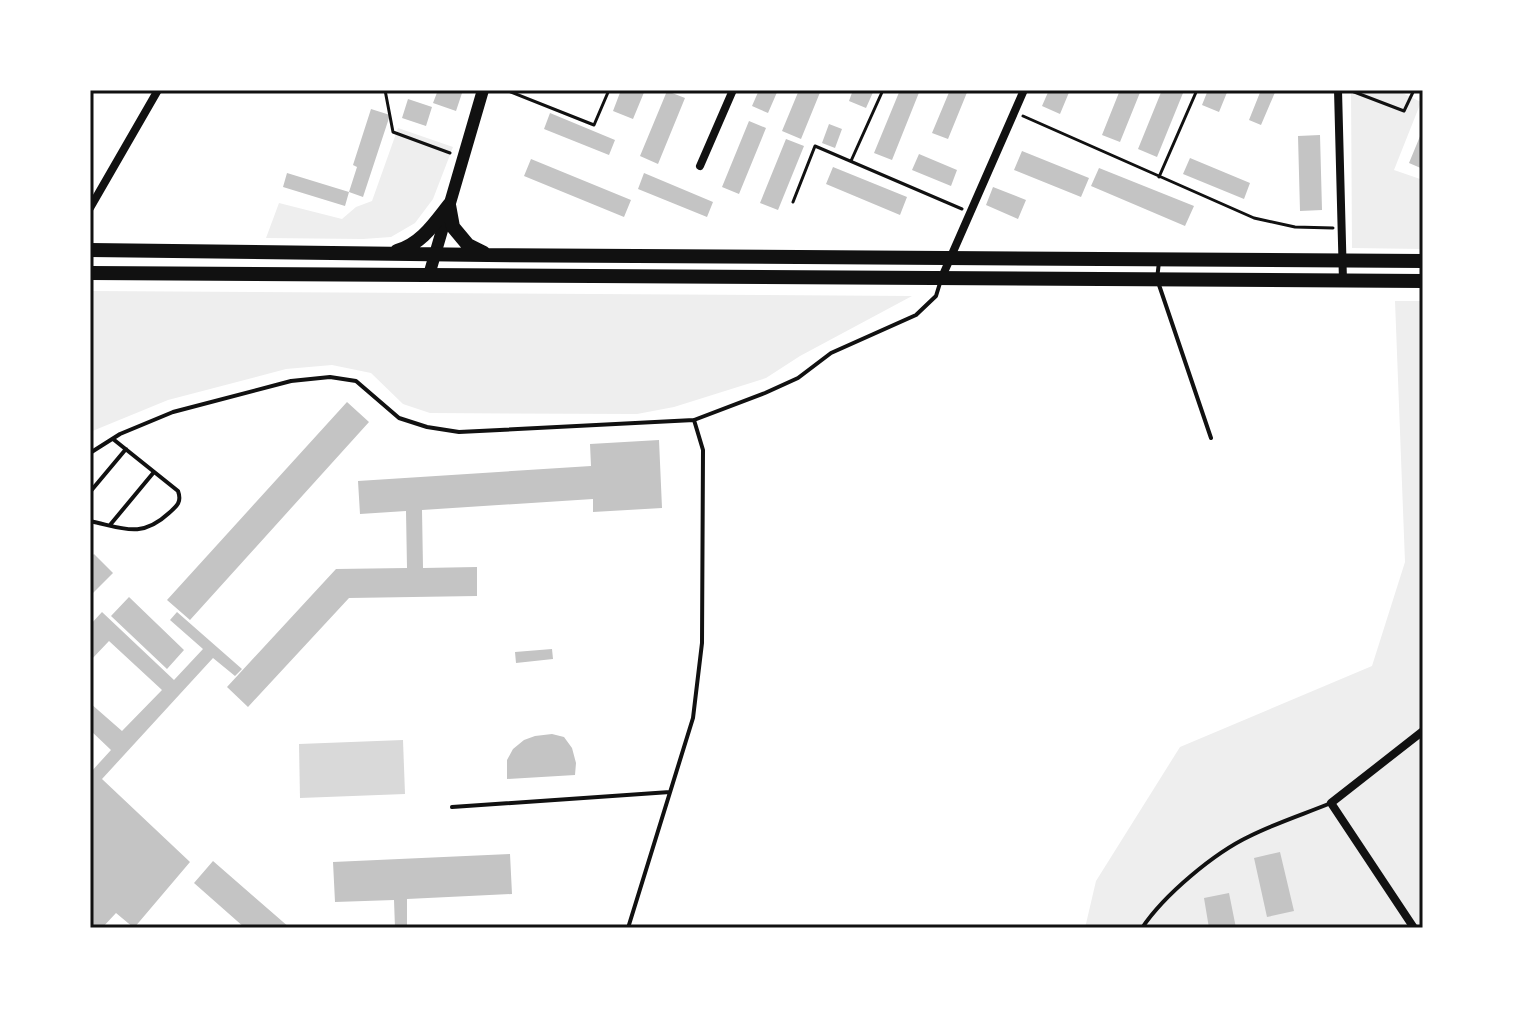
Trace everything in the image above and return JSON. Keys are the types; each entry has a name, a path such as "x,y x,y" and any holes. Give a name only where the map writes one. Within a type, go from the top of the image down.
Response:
{"main road":[{"path":"429,275 483,90"},
{"path":"389,254 410,247 431,228 449,205"},
{"path":"449,205 453,227 468,245 488,255"},
{"path":"90,250 1423,261"},
{"path":"90,273 1423,281"}],"street":[{"path":"90,208 158,90"},
{"path":"700,166 733,90"},
{"path":"942,277 1024,90"},
{"path":"1338,90 1343,281"},
{"path":"1414,928 1331,803 1423,731"}],"lane":[{"path":"1159,259 1157,279 1211,438"},
{"path":"90,453 173,412 291,381 330,377 356,381 399,418 427,427 459,432 694,420 798,378 831,353 916,315 936,296 942,277"},
{"path":"628,928 693,718 702,643 703,450 694,420"},
{"path":"90,521 137,531 158,524 178,506 178,491 113,439"},
{"path":"90,492 126,449"},
{"path":"110,525 154,472"},
{"path":"452,807 670,792"},
{"path":"1142,928 1154,911 1198,869 1248,837 1331,803"}],"path":[{"path":"385,90 393,132 450,153"},
{"path":"506,90 594,125 609,90"},
{"path":"851,161 883,90"},
{"path":"1159,177 1197,90"},
{"path":"1349,90 1404,111 1414,90"},
{"path":"1015,113 1254,218 1295,227 1341,228"},
{"path":"793,202 815,146 971,212"}],"shaded area":[{"path":"1351,90 1396,90 1421,102 1394,170 1423,180 1423,249 1352,248"},
{"path":"398,128 453,147 433,199 415,223 391,237 266,238 279,203 342,219 356,207 372,201"},
{"path":"90,291 912,296 800,356 766,378 674,407 637,414 430,413 403,404 371,373 332,365 286,369 168,400 90,432"},
{"path":"1395,301 1423,301 1423,928 1085,928 1096,881 1180,747 1372,666 1405,562"},
{"path":"403,740 405,794 300,798 299,744"}],"building":[{"path":"438,90 463,90 456,111 433,103"},
{"path":"621,90 645,90 633,119 613,111"},
{"path":"759,90 778,90 768,113 752,106"},
{"path":"799,90 821,90 801,139 782,131"},
{"path":"853,90 874,90 866,108 849,101"},
{"path":"900,90 920,90 892,160 874,153"},
{"path":"950,90 968,90 948,139 932,133"},
{"path":"1049,90 1070,90 1060,114 1042,106"},
{"path":"1120,90 1141,90 1120,142 1102,135"},
{"path":"1162,90 1183,93 1157,157 1138,149"},
{"path":"1208,90 1228,90 1219,112 1202,105"},
{"path":"1261,90 1276,90 1261,125 1249,120"},
{"path":"667,91 685,98 658,164 640,156"},
{"path":"408,99 432,107 426,126 402,118"},
{"path":"371,109 390,115 363,197 349,192 357,167 353,165"},
{"path":"550,113 615,140 609,155 544,129"},
{"path":"749,121 766,128 739,194 722,187"},
{"path":"829,124 842,129 835,148 822,143"},
{"path":"1423,129 1423,169 1409,163"},
{"path":"1320,135 1322,210 1300,211 1298,136"},
{"path":"786,139 804,146 778,210 760,203"},
{"path":"1022,151 1089,178 1081,197 1014,170"},
{"path":"919,154 957,170 951,186 912,170"},
{"path":"1190,158 1250,183 1244,199 1183,174"},
{"path":"531,159 631,200 624,217 524,176"},
{"path":"833,167 907,197 900,215 826,184"},
{"path":"1099,168 1194,206 1185,226 1091,186"},
{"path":"287,173 349,192 345,206 283,187"},
{"path":"644,173 713,202 707,217 638,189"},
{"path":"993,187 1026,200 1018,219 986,205"},
{"path":"347,402 369,422 190,620 167,600"},
{"path":"659,440 662,508 593,512 593,499 422,510 423,568 477,567 477,596 349,598 248,707 227,687 336,569 407,568 406,511 360,514 358,481 591,466 590,444"},
{"path":"94,554 113,573 90,596 90,558"},
{"path":"129,597 184,650 167,669 111,616"},
{"path":"102,612 174,680 203,649 170,620 177,612 242,669 235,676 213,658 102,779 190,862 134,928 116,913 102,928 90,928 90,773 111,750 90,730 90,703 122,731 162,690 109,641 90,661 90,625"},
{"path":"552,649 553,659 516,663 515,652"},
{"path":"552,734 564,737 572,748 575,775 507,779 507,760 513,749 524,740"},
{"path":"1280,852 1294,911 1267,917 1254,858"},
{"path":"510,854 512,894 407,899 407,928 395,928 394,900 335,902 333,862"},
{"path":"213,861 290,928 245,928 194,883"},
{"path":"1229,893 1236,928 1209,928 1204,898"}]}
